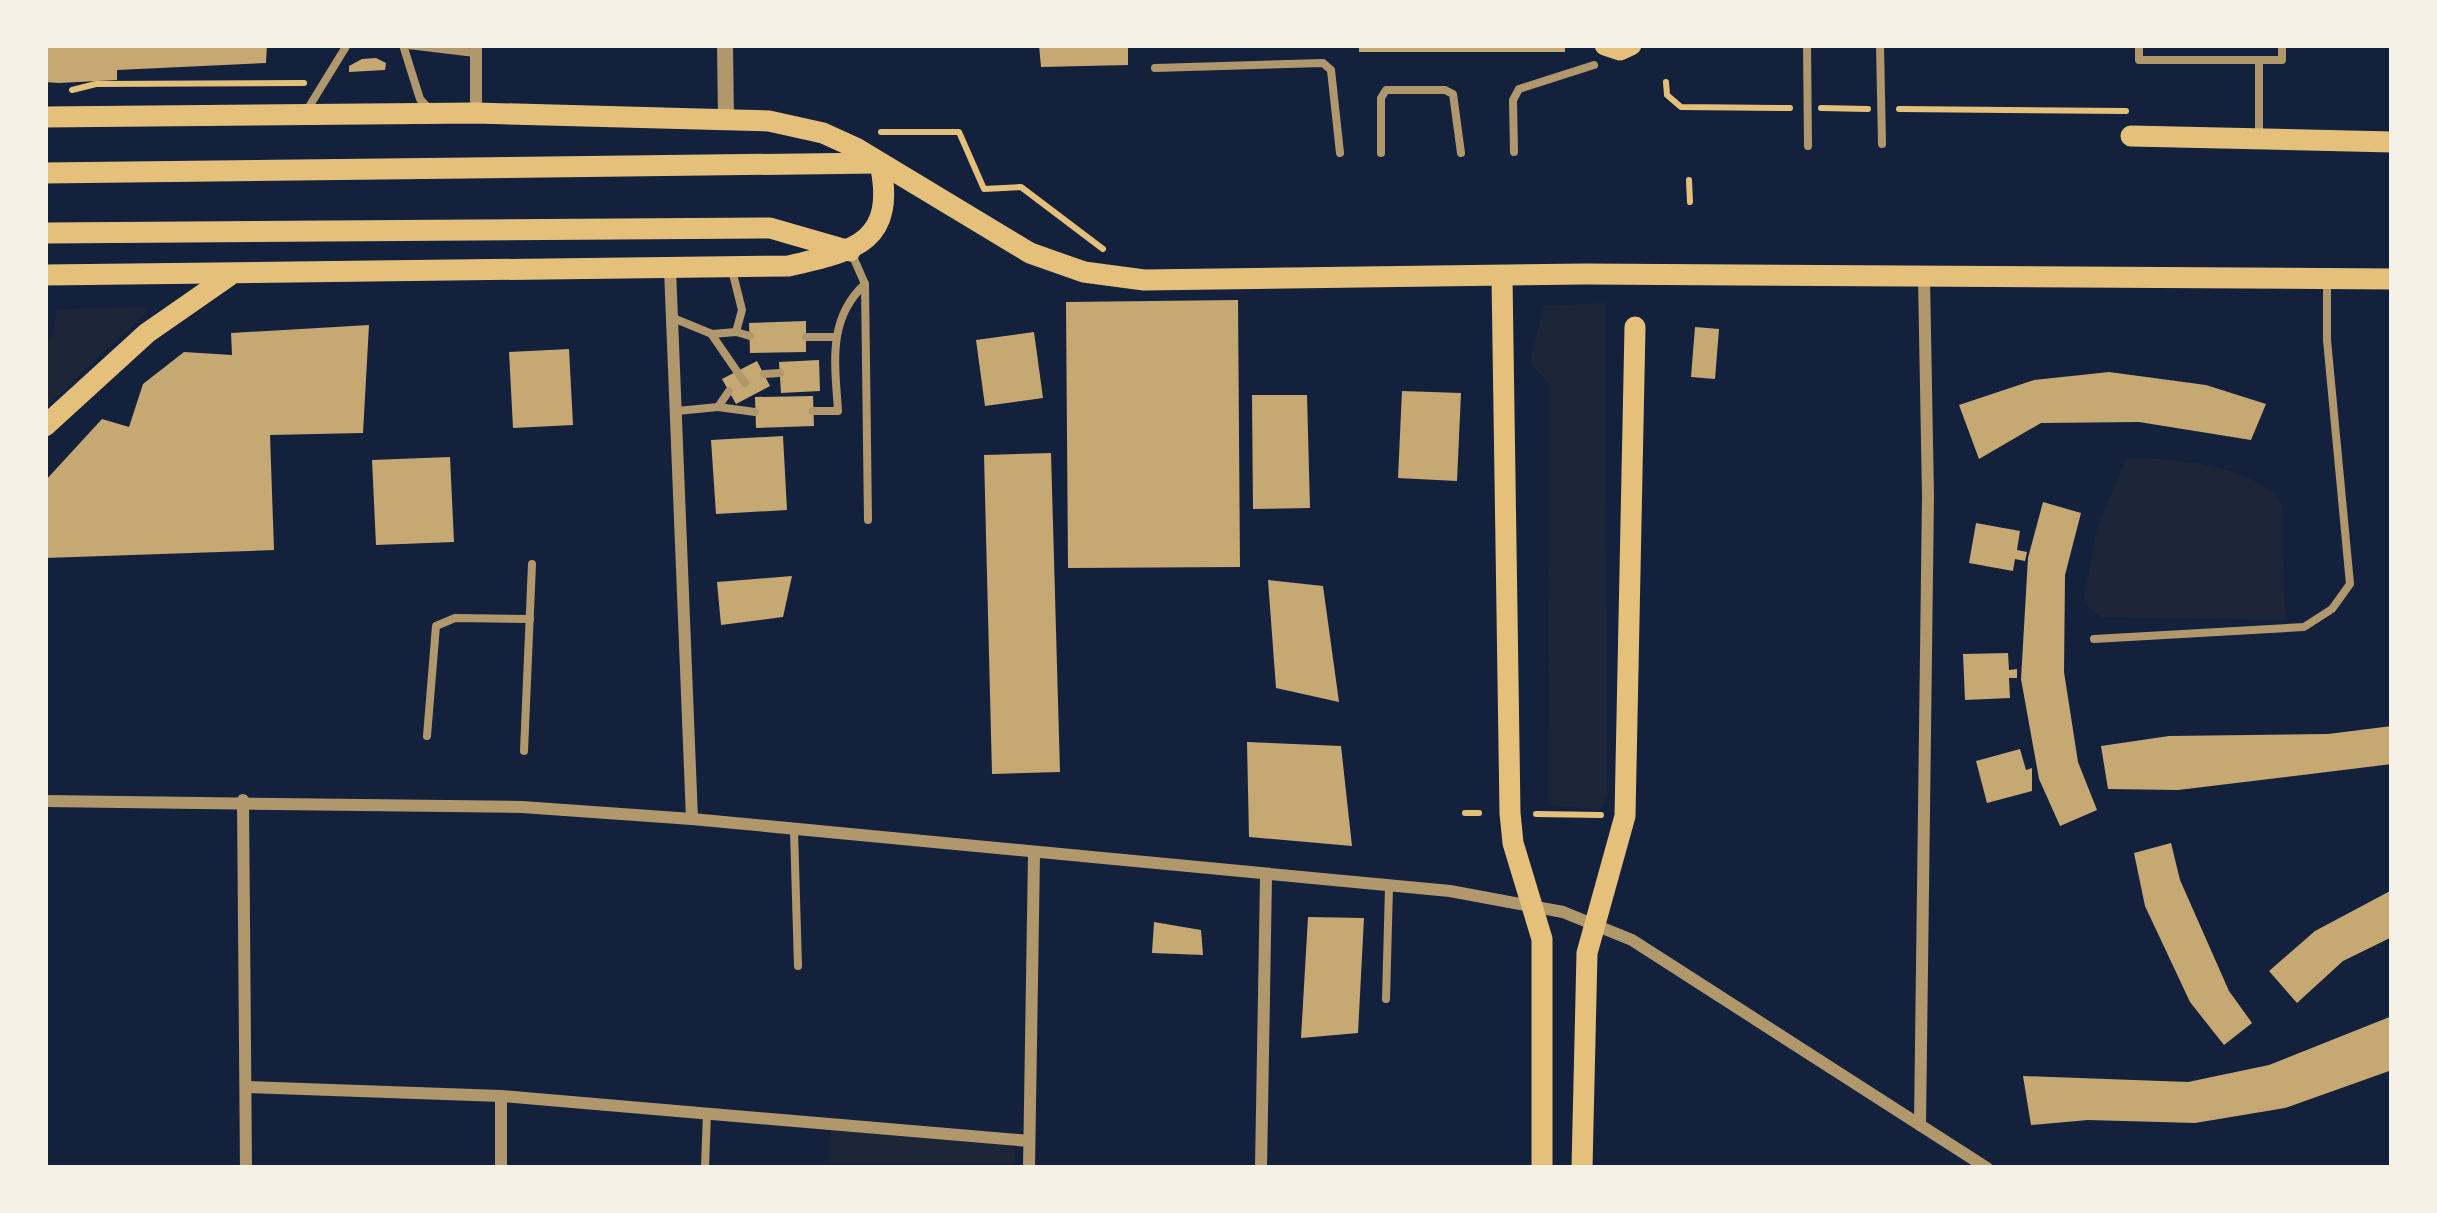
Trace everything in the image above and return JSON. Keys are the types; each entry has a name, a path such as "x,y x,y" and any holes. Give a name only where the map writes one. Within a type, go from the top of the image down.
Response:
{"main road":[{"path":"1599,55 1630,45"},
{"path":"45,116 476,113 726,119 823,133 917,180 1009,242 1084,272 1144,280 2392,280"},
{"path":"2131,136 2392,142"},
{"path":"45,173 880,163"},
{"path":"45,275 788,266 850,251 870,238 880,222 880,163"},
{"path":"45,232 770,228 850,251"},
{"path":"45,426 147,332 229,276"},
{"path":"1502,277 1510,813 1546,981 1542,1168"},
{"path":"1582,1168 1583,988 1593,923 1619,851 1625,816 1635,327"}],"street":[{"path":"724,45 726,119"},
{"path":"476,49 476,113"},
{"path":"670,268 692,818"},
{"path":"1920,1125 1928,496 1924,278"},
{"path":"45,801 243,800 692,818 1533,904 1632,940 1987,1168"},
{"path":"243,800 246,1168"},
{"path":"1029,1168 1034,854"},
{"path":"1261,1168 1266,878"},
{"path":"247,1087 500,1096 1029,1141"},
{"path":"500,1096 501,1168"}],"lane":[{"path":"304,115 346,45"},
{"path":"434,115 420,99 406,45 476,49"},
{"path":"1808,45 1808,146"},
{"path":"1880,45 1882,144"},
{"path":"2140,45 2139,60 2282,61 2282,45"},
{"path":"1514,152 1513,100 1519,89 1599,55"},
{"path":"2259,60 2259,139"},
{"path":"1155,68 1323,63 1331,70 1340,153"},
{"path":"1381,153 1381,98 1386,90 1445,90 1453,94 1461,153"},
{"path":"850,251 865,284 868,520"},
{"path":"731,268 742,310 736,332"},
{"path":"2094,639 2304,627 2332,608 2350,584 2327,340 2327,280"},
{"path":"813,411 838,411 834,337 852,296 865,284"},
{"path":"672,318 712,334 750,336"},
{"path":"712,334 746,382"},
{"path":"806,337 834,337"},
{"path":"819,372 836,372"},
{"path":"764,374 780,373"},
{"path":"718,407 729,391"},
{"path":"676,411 718,407 755,412"},
{"path":"524,751 532,564"},
{"path":"427,736 436,626 455,618 530,619"},
{"path":"794,828 798,966"},
{"path":"1386,999 1389,887"},
{"path":"705,1168 706,1111"}],"path":[{"path":"59,94 96,84 324,82"},
{"path":"1666,82 1666,94 1681,106 2145,111"},
{"path":"868,132 959,132 984,189 1021,187 1109,254"},
{"path":"1690,180 1690,202"},
{"path":"1466,813 1479,813"},
{"path":"1536,814 1601,815"}],"shaded area":[{"path":"1605,303 1607,795 1601,810 1548,805 1549,384 1530,362 1544,306"},
{"path":"146,307 45,408 45,343 52,336 57,309"},
{"path":"2126,459 2212,466 2270,491 2282,504 2285,620 2102,618 2083,603 2097,529"},
{"path":"830,1126 1004,1142 1015,1148 1015,1168 829,1168"}],"building":[{"path":"45,45 267,45 266,63 117,70 117,80 59,83 45,82"},
{"path":"1039,45 1128,45 1128,65 1041,67"},
{"path":"1359,45 1565,45 1565,52 1359,52"},
{"path":"362,59 386,63 385,70 349,72 349,66"},
{"path":"1238,300 1240,567 1068,568 1066,302"},
{"path":"806,321 806,352 750,353 749,323"},
{"path":"369,325 363,433 270,435 274,550 45,558 45,481 102,419 129,427 143,384 184,352 232,355 231,333"},
{"path":"1695,327 1719,329 1715,379 1691,377"},
{"path":"1034,332 1043,398 985,406 976,340"},
{"path":"569,349 573,425 513,428 509,352"},
{"path":"819,360 820,391 781,393 779,362"},
{"path":"757,361 770,386 736,404 722,379"},
{"path":"2109,372 2206,385 2266,404 2251,440 2139,422 2041,423 1979,459 1959,405 2034,380"},
{"path":"1402,391 1461,393 1457,481 1398,478"},
{"path":"1252,395 1307,395 1310,508 1253,509"},
{"path":"813,396 814,426 756,428 755,397"},
{"path":"783,436 787,510 716,514 711,440"},
{"path":"1051,453 1060,772 992,774 984,455"},
{"path":"450,457 454,542 376,545 372,460"},
{"path":"2043,502 2081,513 2065,575 2064,672 2078,762 2097,810 2060,826 2039,779 2021,679 2028,558"},
{"path":"1976,523 2020,531 2017,550 2027,552 2025,561 2015,559 2013,571 1969,563"},
{"path":"792,576 783,617 721,625 717,582"},
{"path":"1268,580 1323,586 1339,702 1276,688"},
{"path":"2008,653 2009,670 2017,669 2017,678 2009,678 2010,698 1965,700 1963,654"},
{"path":"2392,726 2392,764 2178,790 2108,789 2101,746 2169,736 2328,734"},
{"path":"1247,742 1341,746 1352,846 1249,837"},
{"path":"2020,749 2026,770 2032,768 2032,791 1987,803 1976,761"},
{"path":"2171,843 2180,880 2229,991 2252,1023 2224,1045 2190,1002 2145,906 2134,853"},
{"path":"2392,890 2392,937 2343,961 2297,1003 2269,971 2315,931"},
{"path":"1308,917 1364,918 1358,1033 1301,1038"},
{"path":"1154,922 1201,930 1203,955 1152,953"},
{"path":"2392,1016 2392,1070 2285,1108 2195,1123 2088,1120 2031,1125 2023,1076 2188,1082 2269,1065"}]}
